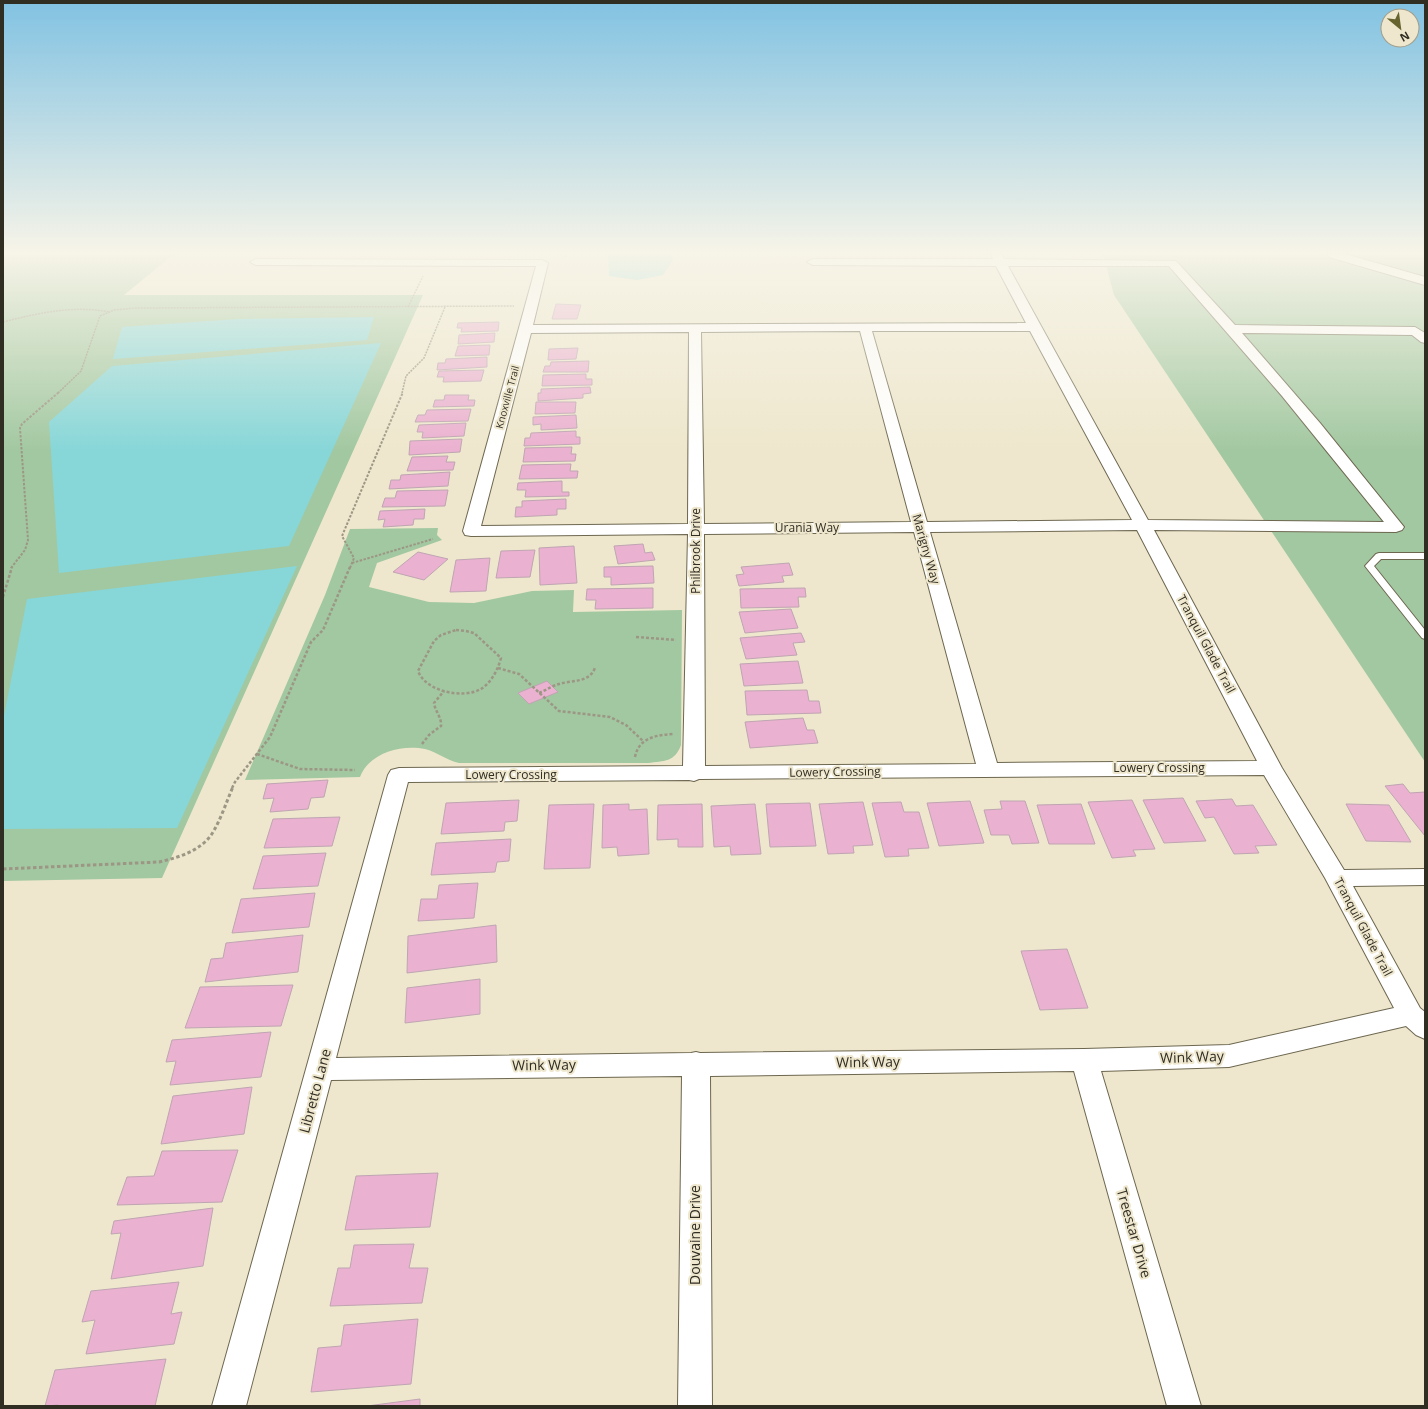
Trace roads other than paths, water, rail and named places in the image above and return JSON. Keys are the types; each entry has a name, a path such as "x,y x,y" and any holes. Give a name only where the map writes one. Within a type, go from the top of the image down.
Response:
{"street":[{"name":"Knoxville Trail","path":"471,531 528,320"},
{"name":"Tranquil Glade Trail","path":"1030,320 1143,526 1271,768 1337,878 1418,1021"},
{"path":"1224,320 1232,329 1415,332 1425,339"},
{"path":"526,329 1034,327"},
{"name":"Philbrook Drive","path":"694,774 696,529 695,328"},
{"name":"Marigny Way","path":"864,328 988,770"},
{"name":"Urania Way","path":"471,531 1143,526 1396,527 1232,329"},
{"name":"Lowery Crossing","path":"399,775 694,774 1271,768"},
{"name":"Libretto Lane","path":"230,1406 399,775"},
{"path":"1337,878 1425,878"},
{"name":"Wink Way","path":"321,1069 696,1063 1084,1060 1230,1056 1418,1021"},
{"name":"Treestar Drive","path":"1084,1060 1184,1406"},
{"name":"Douvaine Drive","path":"695,1406 696,1063"}],"lane":[{"path":"1425,556 1379,556 1369,566 1425,636"}],"water":[{"path":"228,320 373,320 367,340 113,359 122,327"},
{"path":"381,343 289,546 59,573 49,422 112,366"},
{"path":"297,566 177,828 3,829 3,721 27,599"}]}
